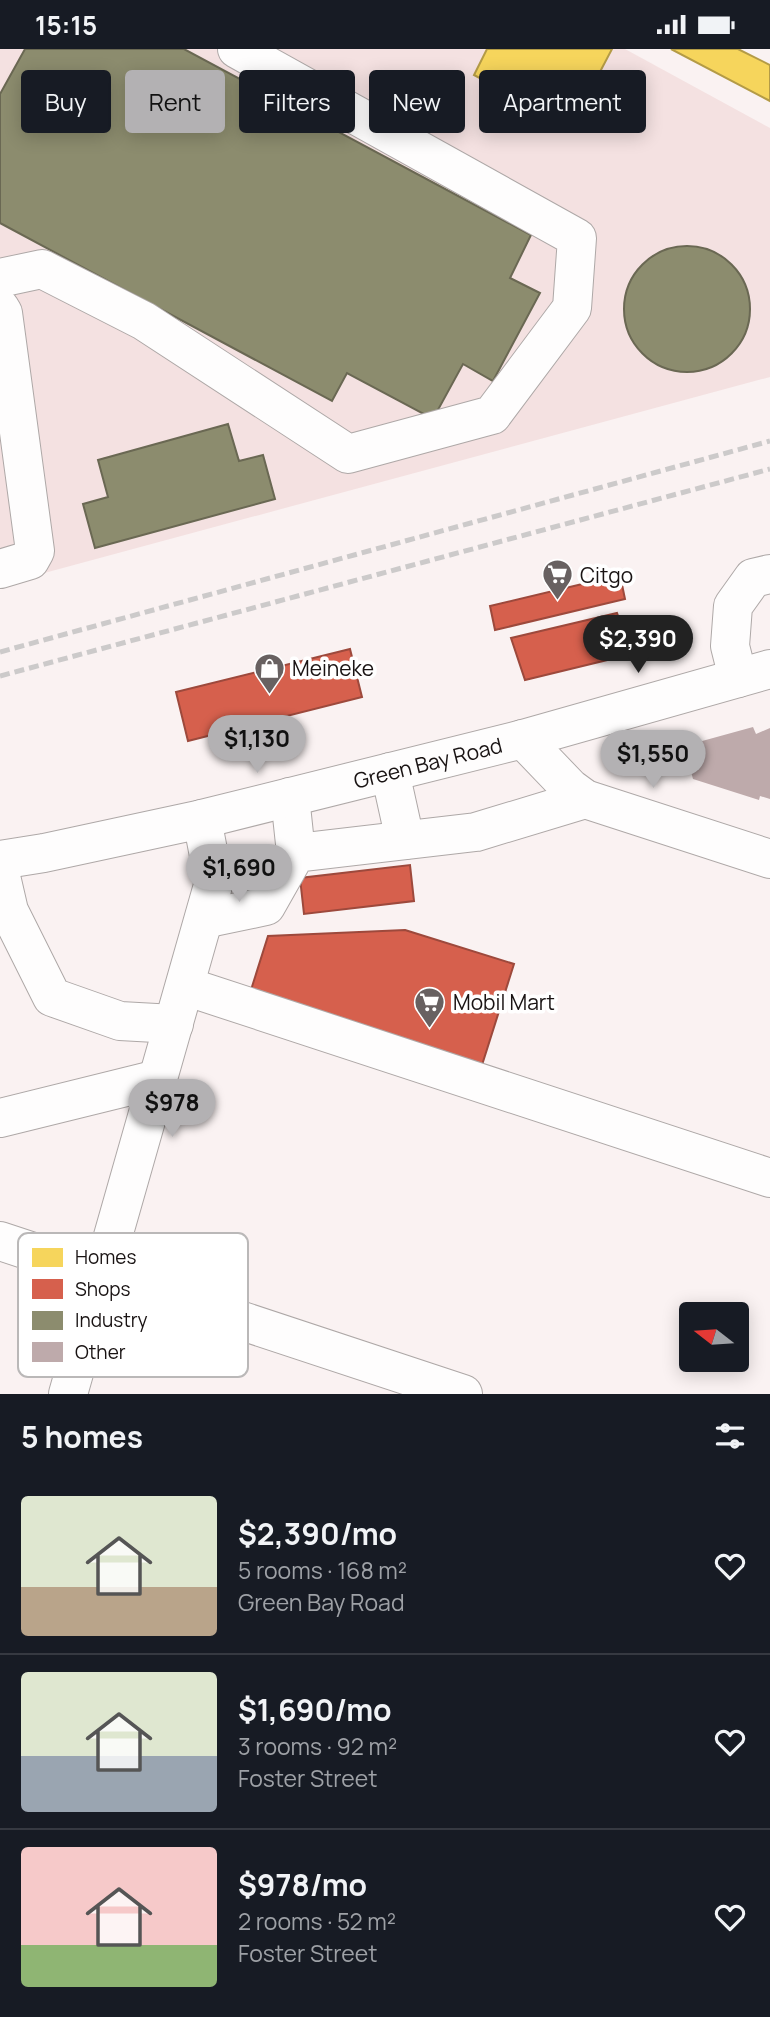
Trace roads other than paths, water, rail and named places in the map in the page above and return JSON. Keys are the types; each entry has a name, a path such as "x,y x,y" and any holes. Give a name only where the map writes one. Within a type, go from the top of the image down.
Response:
{"street":[{"path":"0,278 42,269 144,321 348,454 492,415 572,308 577,239 237,49"},
{"path":"0,308 3,313 35,551 30,560 0,569"},
{"path":"754,673 730,646 733,605 753,578 770,574"},
{"name":"Green Bay Road","path":"0,860 202,819 523,739 754,673"},
{"path":"523,739 570,788 585,799 770,859"},
{"path":"390,772 405,840"},
{"path":"204,919 265,906 296,853 290,797"},
{"path":"296,853 476,832 585,799"},
{"path":"113,1233 215,881 202,819"},
{"path":"0,872 9,911 52,996 120,1021 174,1024"},
{"path":"185,986 770,1178"},
{"path":"0,1118 158,1079"},
{"path":"0,1241 18,1247"},
{"path":"248,1323 463,1394"},
{"path":"68,1394 73,1377"}],"railway":[{"path":"0,652 770,441"},
{"path":"0,676 770,469"}],"place":[{"name":"Citgo","path":"557,602"},
{"name":"Meineke","path":"269,695"},
{"name":"Mobil Mart","path":"430,1029"}]}
